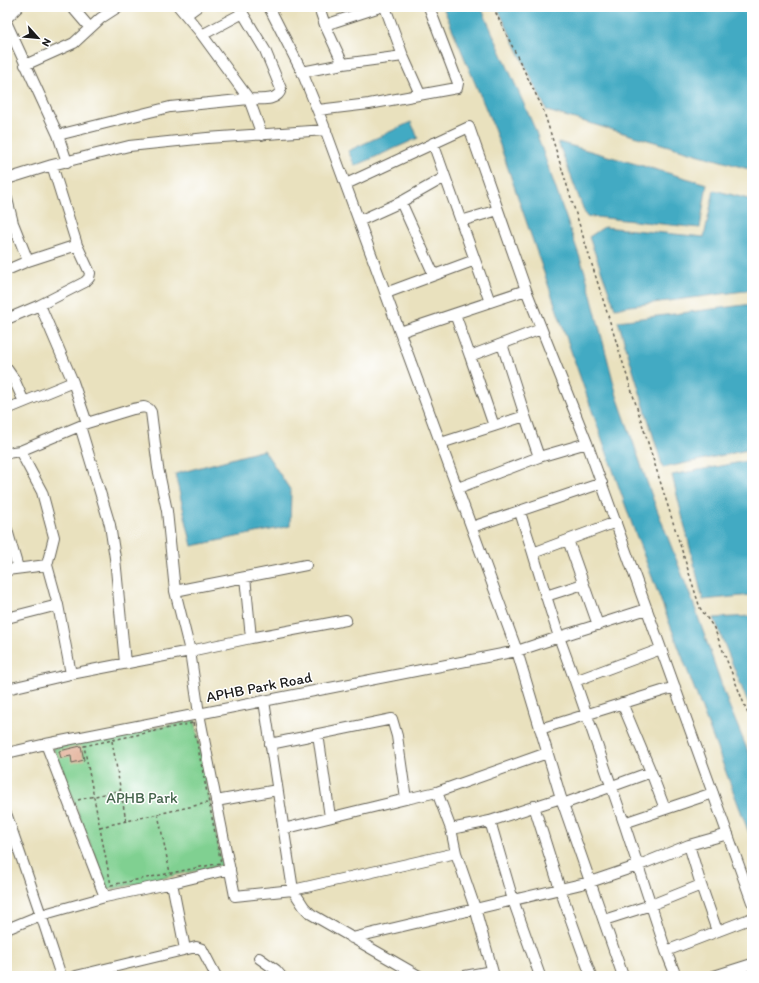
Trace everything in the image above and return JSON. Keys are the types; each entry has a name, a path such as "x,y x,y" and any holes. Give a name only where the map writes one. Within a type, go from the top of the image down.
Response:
{"street":[{"path":"7,18 18,7"},
{"path":"72,7 90,28"},
{"path":"25,65 74,43 101,18 118,7"},
{"path":"197,7 182,11 202,35 248,99 262,135"},
{"path":"269,7 302,72 324,125 458,488 517,651 562,801 624,976"},
{"path":"319,7 325,25 343,64"},
{"path":"325,25 380,7"},
{"path":"385,7 403,56 420,94"},
{"path":"318,110 369,104 455,89 458,86 458,83 429,7"},
{"path":"58,135 170,107 248,99 274,98 280,93 281,89 265,50 241,10 202,35"},
{"path":"7,24 58,135 65,154"},
{"path":"302,72 343,64 403,56"},
{"path":"7,179 52,165 65,154 207,138 262,135 324,125"},
{"path":"346,184 469,127 526,290 588,443 752,902"},
{"path":"433,143 490,302"},
{"path":"7,319 40,305 85,282 89,278 90,273 77,245 52,165"},
{"path":"359,221 401,202 445,177"},
{"path":"7,199 10,224 28,260"},
{"path":"401,202 434,275"},
{"path":"461,221 498,210"},
{"path":"7,270 28,260 77,245"},
{"path":"386,293 475,260"},
{"path":"400,332 526,290"},
{"path":"40,305 73,382 110,525 115,558 125,663"},
{"path":"455,314 494,426"},
{"path":"470,356 541,329"},
{"path":"502,344 539,457"},
{"path":"7,369 14,379 24,402"},
{"path":"7,409 73,382"},
{"path":"7,453 20,451 83,424 133,409 144,407 149,409 151,412 158,468 166,511 175,592 190,651 212,802 230,869 235,896 293,890 456,852"},
{"path":"441,443 525,416"},
{"path":"458,488 539,457 588,443"},
{"path":"20,451 42,492 54,537 47,565 58,604 71,674"},
{"path":"472,527 602,483"},
{"path":"520,512 559,637 612,787 666,951 676,976"},
{"path":"533,553 616,522"},
{"path":"7,530 18,568"},
{"path":"568,540 598,625"},
{"path":"7,570 47,565"},
{"path":"175,592 306,565"},
{"path":"245,577 251,638"},
{"path":"546,596 583,584"},
{"path":"7,618 58,604"},
{"name":"APHB Park Road","path":"7,753 46,744 111,736 199,714 517,651 647,610"},
{"path":"7,689 125,663 346,620"},
{"path":"575,681 661,649"},
{"path":"540,729 675,687"},
{"path":"264,701 293,890 304,907 311,914 419,976"},
{"path":"622,703 652,772 665,810"},
{"path":"270,744 392,719 397,736 406,799"},
{"path":"318,734 330,817"},
{"path":"46,744 105,897"},
{"path":"283,829 437,792 547,753"},
{"path":"451,830 490,820 534,806 562,801 612,787 652,772"},
{"path":"212,802 277,790"},
{"path":"437,792 451,830 456,852 475,908 493,973 465,976"},
{"path":"624,823 713,793"},
{"path":"534,806 560,889 591,976"},
{"path":"7,816 60,976"},
{"path":"490,820 513,900 540,976"},
{"path":"352,938 590,882 637,866 689,845 728,834"},
{"path":"689,845 717,931"},
{"path":"7,928 41,915 171,878 230,869"},
{"path":"171,878 185,949"},
{"path":"604,920 651,905 701,885"},
{"path":"666,951 752,918"},
{"path":"76,976 196,947 202,949 216,976"},
{"path":"259,958 276,970 281,976"},
{"path":"714,976 752,964"}],"path":[{"path":"492,7 543,109 700,608 714,628 752,724"},
{"path":"193,724 212,802 221,863 171,878 111,885 84,746 111,736 193,724"},
{"path":"111,736 126,821"},
{"path":"68,802 121,790"},
{"path":"100,827 212,802"},
{"path":"158,814 171,878"}],"green space":[{"name":"APHB Park","path":"195,720 222,865 108,890 53,748"}],"water":[{"path":"443,7 481,7 535,129 585,272 617,396 653,499 695,608 728,703 752,761 752,841 633,527 494,128"},
{"path":"497,7 752,7 752,170 547,111"},
{"path":"411,122 418,138 355,166 348,151"},
{"path":"558,142 707,184 700,228 586,216"},
{"path":"714,190 752,200 752,290 615,308 589,237 604,227 704,237"},
{"path":"752,304 752,449 663,468 618,321"},
{"path":"264,450 291,491 290,526 192,546 175,474"},
{"path":"752,460 752,595 703,600 672,475"},
{"path":"752,616 752,713 714,618"}],"building":[{"path":"81,746 84,760 72,763 71,756 61,758 59,751"}]}
